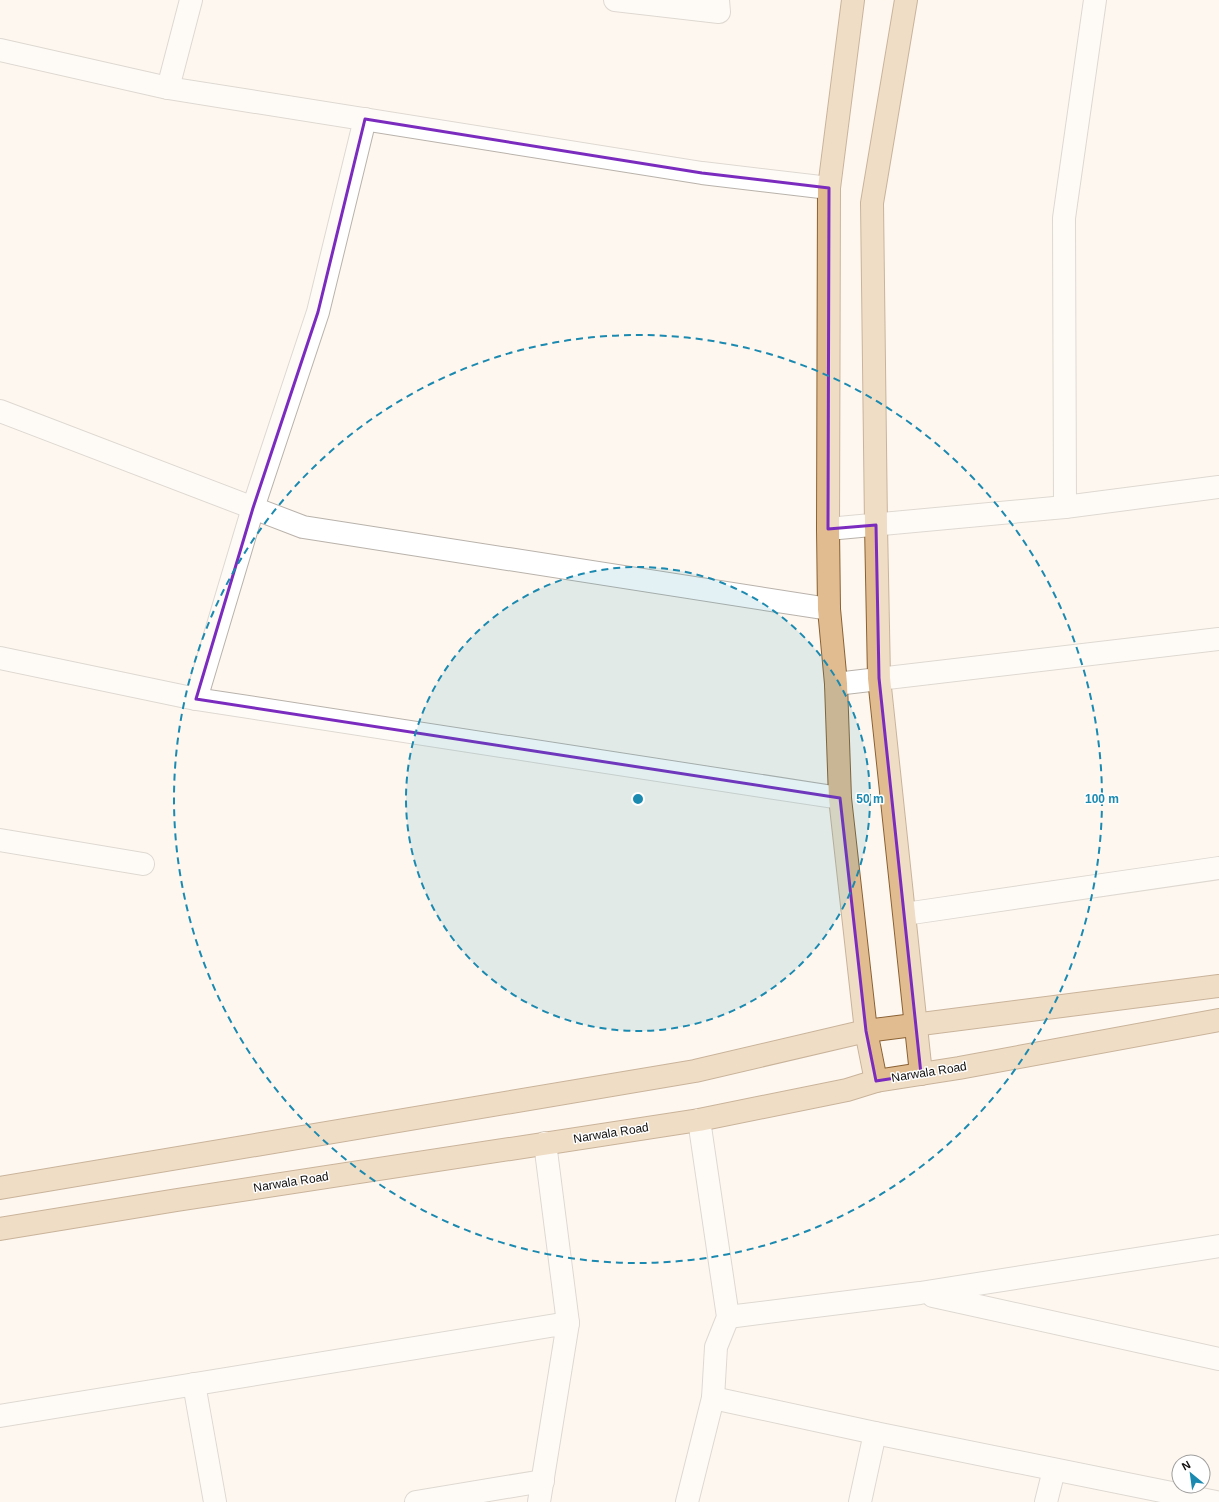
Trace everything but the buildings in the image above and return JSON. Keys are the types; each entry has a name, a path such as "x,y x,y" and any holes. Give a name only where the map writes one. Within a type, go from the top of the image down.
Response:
{"main road":[{"path":"853,0 829,188 829,608 836,684 840,798 866,1032 876,1081"},
{"path":"906,0 872,203 876,524 879,678 921,1074"},
{"path":"0,1188 695,1071 866,1032 1219,986"},
{"name":"Narwala Road","path":"0,1229 169,1201 699,1120 846,1090 876,1081 1219,1020"}],"street":[{"path":"168,88 191,0"},
{"path":"615,0 719,12 718,0"},
{"path":"1065,507 1064,218 1095,0"},
{"path":"0,50 168,88 702,173 829,188"},
{"path":"196,699 253,508 318,312 365,120"},
{"path":"0,411 303,527 829,608"},
{"path":"828,530 876,524 1065,507 1219,487"},
{"path":"836,684 1219,639"},
{"path":"0,658 196,699 840,798"},
{"path":"0,840 143,864"},
{"path":"905,914 1219,868"},
{"path":"687,1502 713,1398 716,1347 728,1317 699,1120"},
{"path":"539,1502 568,1323 545,1143"},
{"path":"728,1317 920,1293 1219,1246"},
{"path":"920,1293 1219,1359"},
{"path":"0,1416 568,1323"},
{"path":"194,1384 215,1502"},
{"path":"713,1398 875,1433 1216,1502"},
{"path":"860,1502 875,1433"},
{"path":"1046,1502 1054,1470"},
{"path":"416,1502 543,1480"}],"highlighted area":[{"path":"365,119 702,173 829,188 828,529 876,525 879,678 921,1074 876,1081 866,1031 840,798 196,699 253,508 318,312"}]}
